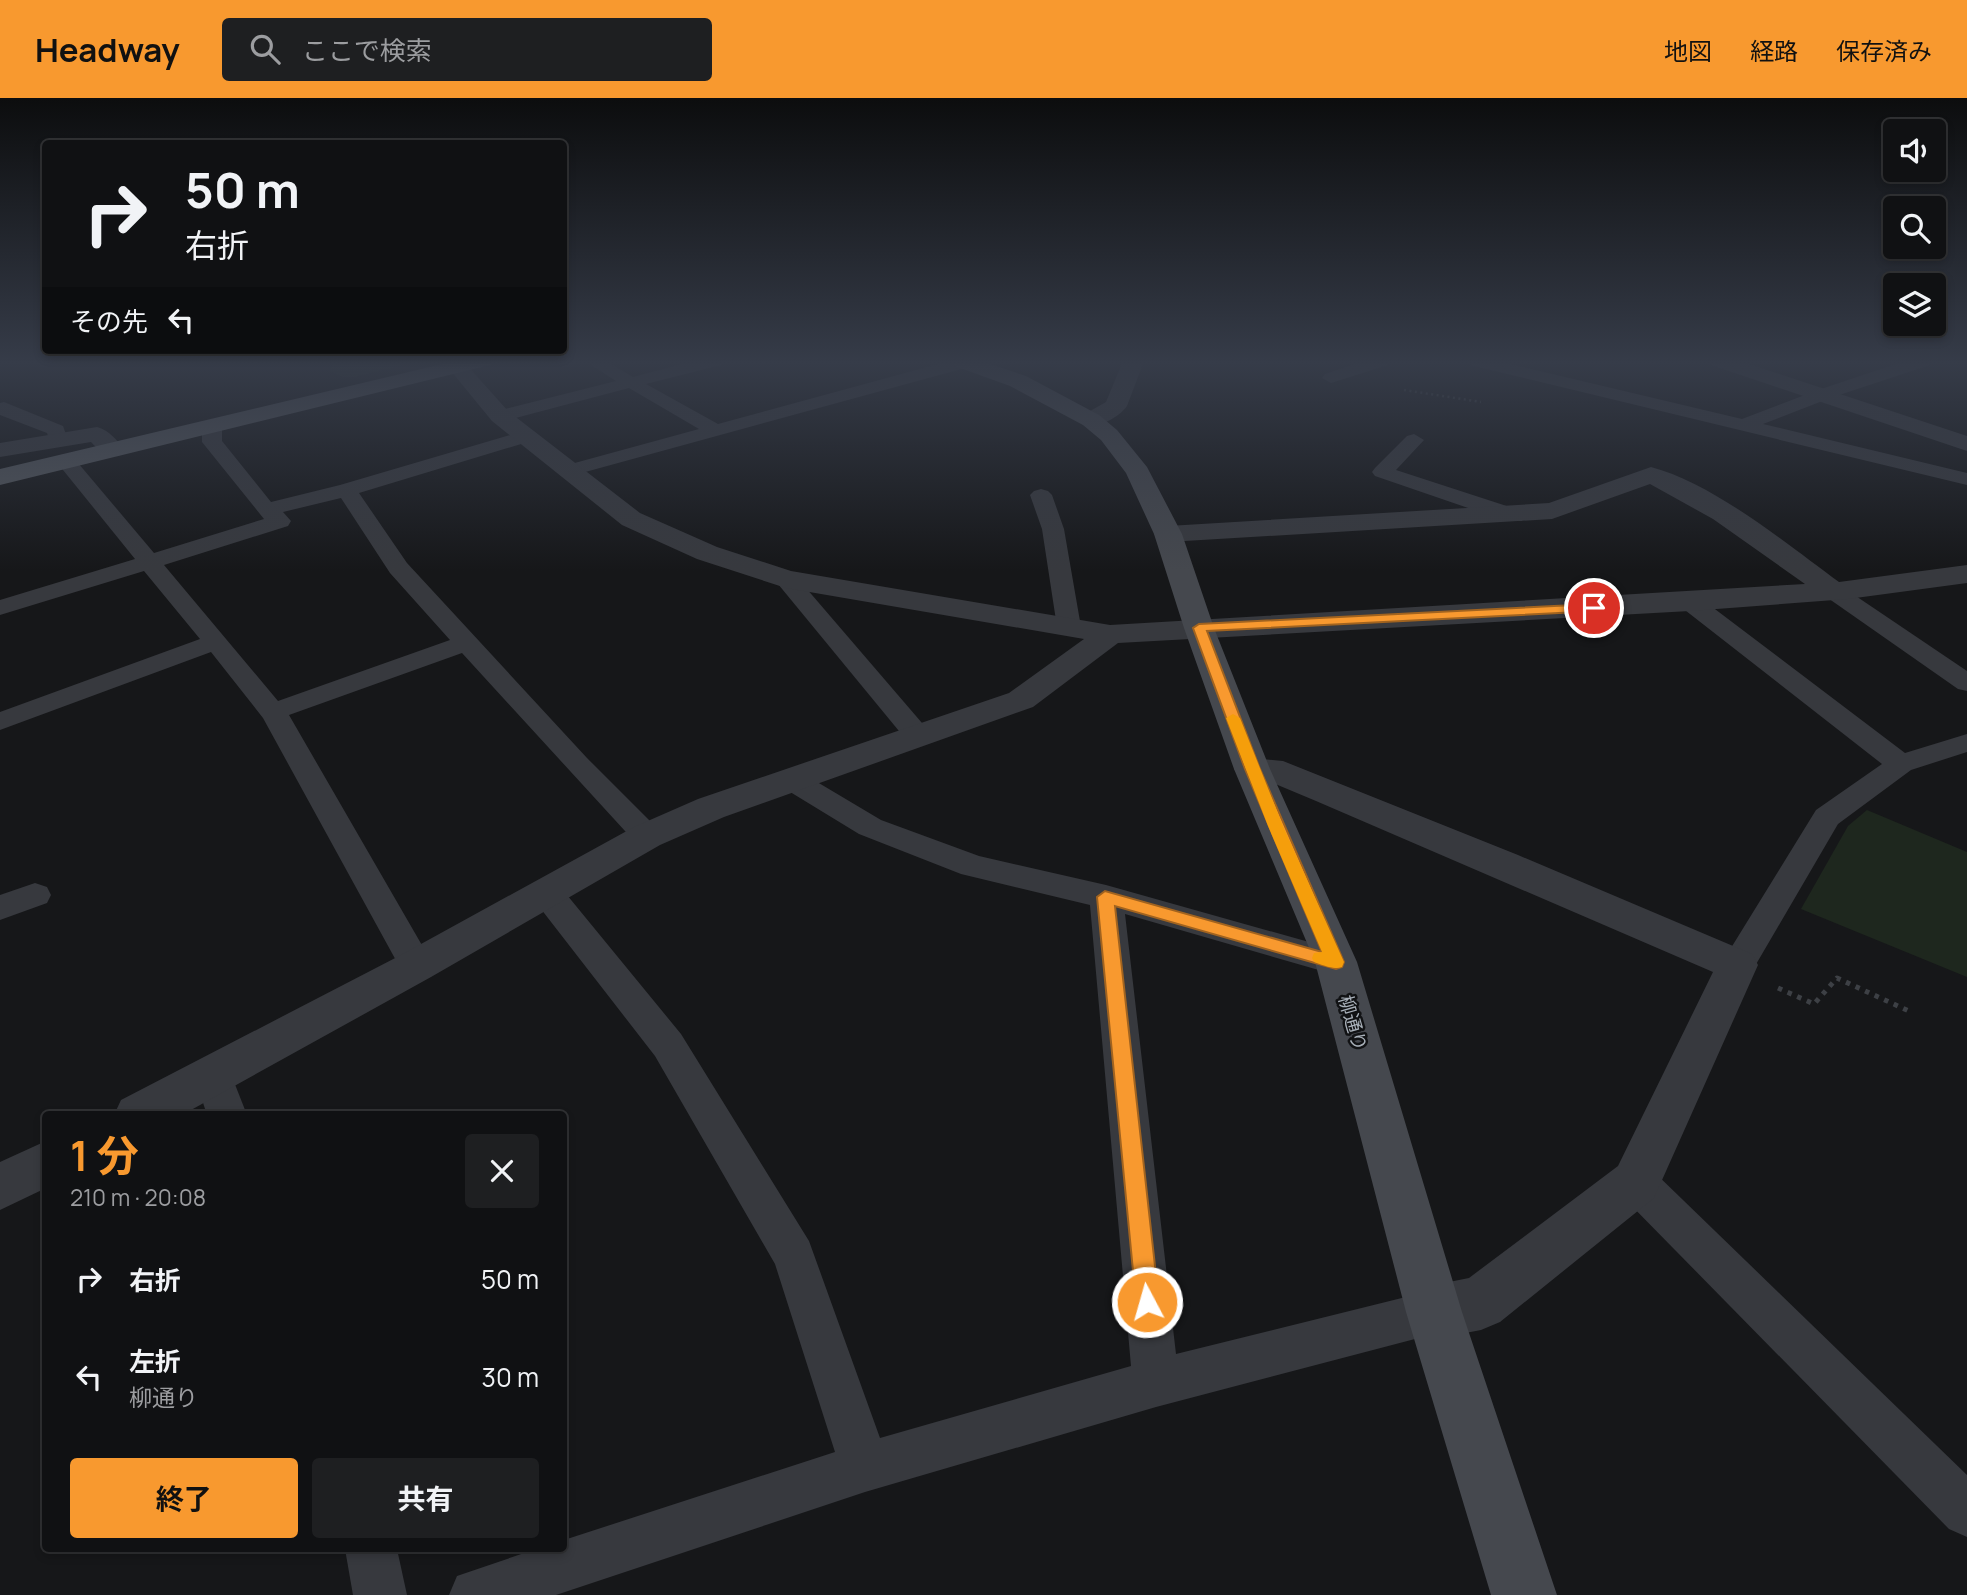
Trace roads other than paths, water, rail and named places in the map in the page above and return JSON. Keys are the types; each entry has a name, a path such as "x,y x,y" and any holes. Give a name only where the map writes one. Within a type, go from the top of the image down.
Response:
{"main road":[{"path":"112,450 192,431"},
{"path":"0,477 62,451"}],"street":[{"path":"517,431 631,519 707,553 786,579 1110,634 1690,602 1833,591 1967,574"},
{"name":"柳通り","path":"1104,431 1138,472 1168,534 1199,628 1252,769 1336,962 1434,1312 1524,1595"},
{"path":"1929,431 1967,444"},
{"path":"0,450 62,451 97,434 112,450"},
{"path":"1168,534 1514,516 1552,511 1651,475 1674,484 1729,516 1833,591"},
{"path":"146,1111 416,966 647,836 711,808 1021,700 1110,634"},
{"path":"1252,769 1270,769 1534,875 1737,967 1636,1182 1481,1303 1434,1312"},
{"path":"0,1186 42,1165"}],"lane":[{"path":"56,431 62,451 272,712 416,966"},
{"path":"0,608 280,521 266,510 212,442 212,431"},
{"path":"566,471 712,431"},
{"path":"1768,431 1967,479"},
{"path":"266,510 347,490 524,437"},
{"path":"1414,440 1382,472 1514,516"},
{"path":"347,490 398,568 577,764 647,836"},
{"path":"1041,495 1053,529 1069,626"},
{"path":"786,579 918,736"},
{"path":"1833,591 1967,683"},
{"path":"1690,602 1901,764"},
{"path":"0,722 215,642"},
{"path":"272,712 466,643"},
{"path":"1737,967 1827,817 1901,764 1967,743"},
{"path":"792,780 870,827 972,866 1105,897 1336,962"},
{"path":"546,892 668,1045 794,1256 865,1467"},
{"path":"0,908 35,895"},
{"path":"1105,897 1156,1383"},
{"path":"214,1075 226,1111"},
{"path":"1636,1182 1967,1511"},
{"path":"476,1595 865,1467 1156,1383 1434,1312"},
{"path":"372,1552 380,1595"}]}
